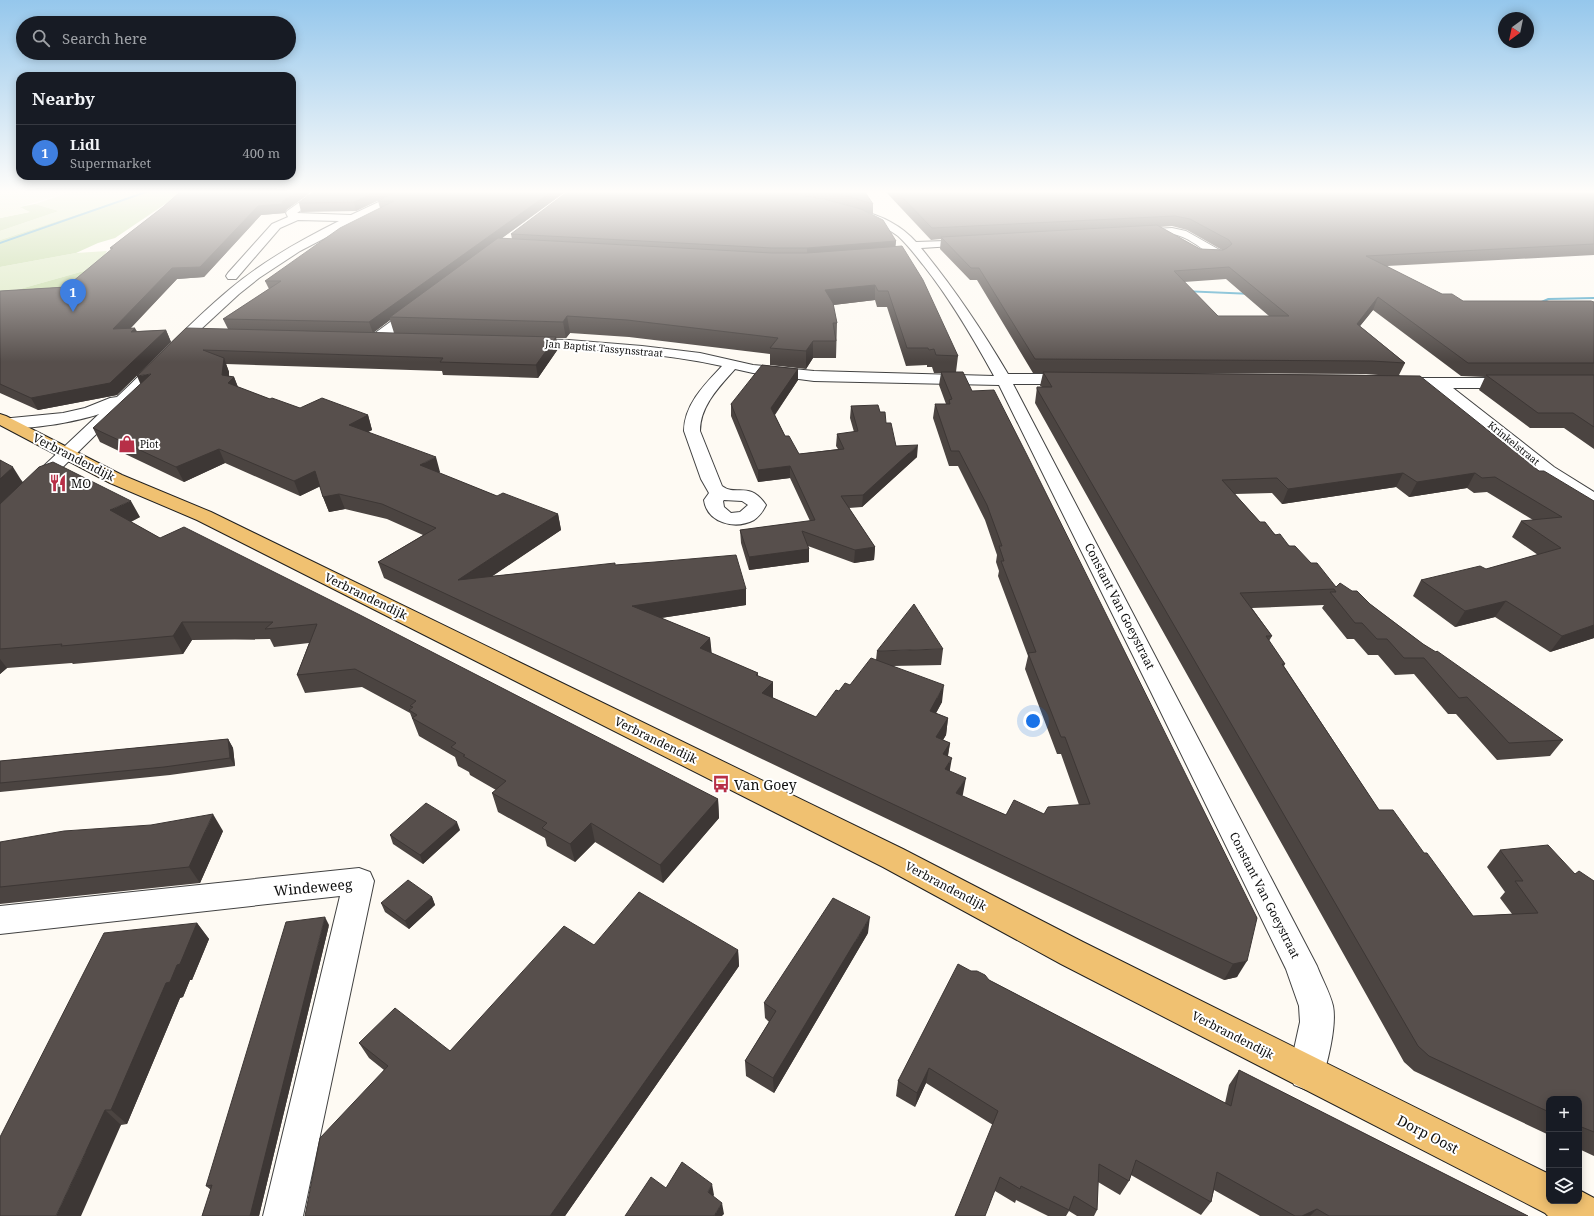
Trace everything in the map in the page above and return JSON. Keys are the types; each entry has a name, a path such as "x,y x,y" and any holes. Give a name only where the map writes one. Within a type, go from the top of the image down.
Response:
{"main road":[{"name":"Verbrandendijk","path":"3,421 116,479 204,516 893,858 1072,953 1307,1072"},
{"name":"Dorp Oost","path":"1307,1072 1546,1193"},
{"path":"1565,1204 1587,1216"}],"street":[{"path":"232,276 256,249"},
{"path":"0,518 203,319 235,291 295,249"},
{"path":"913,251 928,249"},
{"path":"1195,253 1201,257 1208,258 1219,257 1221,255 1210,249"},
{"name":"Constant Van Goeystraat","path":"913,251 943,281 980,338 1004,380 1162,689 1301,966 1316,1006 1317,1022 1307,1072"},
{"path":"376,340 425,303"},
{"path":"188,335 210,335"},
{"path":"361,339 400,339"},
{"name":"Jan Baptist Tassynsstraat","path":"510,342 569,344 642,350 700,357 731,365 814,376 1004,380 1082,379"},
{"path":"720,493 712,485 692,431 692,420 698,406 731,365"},
{"path":"1382,382 1531,383"},
{"name":"Krinkelstraat","path":"1438,383 1548,470 1594,500"},
{"path":"3,421 52,420 80,414 114,402 132,390"},
{"name":"Windeweeg","path":"0,920 359,881 282,1216"}],"green space":[{"path":"0,249 85,249 76,253 0,267"},
{"path":"107,251 98,267 20,289 5,299 0,300 0,267 76,253"},
{"path":"98,267 71,295 5,299 20,289"}],"building":[{"path":"112,249 217,249 200,267 172,268 113,329 135,328 131,332 166,330 110,383 31,398 0,384 0,291 66,287"},
{"path":"311,249 472,249 369,322 223,319 281,281 265,281"},
{"path":"483,249 694,249 772,253 807,253 865,249 904,249 923,280 958,356 936,355 934,349 929,350 928,348 907,348 888,291 878,291 875,285 825,290 833,303 837,323 833,323 836,341 813,341 806,351 770,348 778,338 627,320 567,316 563,322 390,317"},
{"path":"952,249 1223,250 1226,249 1504,249 1366,256 1442,294 1452,294 1463,301 1594,302 1594,363 1468,363 1378,297 1357,324 1405,363 1372,361 1035,359 979,268 971,268","holes":["1229,267 1289,316 1218,316 1174,271"]},
{"path":"186,328 556,337 536,365 440,362 443,358 203,350 224,358 222,375 234,377 228,383 270,399 272,398 300,408 322,398 368,415 349,425 436,457 420,465 497,496 503,493 558,514 458,580 615,563 615,565 736,555 746,589 632,606 710,638 700,648 758,673 756,675 773,682 762,693 816,717 836,690 839,691 845,683 850,685 871,658 944,685 930,711 948,718 936,737 950,743 943,754 952,758 945,769 966,778 956,793 1006,815 1014,800 1044,814 1048,807 1090,804 1065,737 1061,737 1028,653 1036,652 1001,561 1004,561 999,546 1002,546 987,505 959,451 951,451 935,404 950,404 949,400 952,399 941,372 963,372 972,391 994,390 1257,918 1247,961 1233,964 378,562 436,528 382,504 339,494 323,497 315,471 294,481 219,449 176,467 93,428 151,374 137,376"},
{"path":"762,365 798,369 771,408 785,436 789,436 799,454 844,449 837,434 858,431 851,406 878,405 880,412 885,412 886,423 891,423 896,446 918,445 863,495 841,496 875,547 855,550 802,531 809,549 749,557 740,530 815,520 790,466 758,470 731,404"},
{"path":"1043,372 1420,376 1539,471 1544,471 1594,501 1594,625 1562,636 1506,601 1465,611 1421,580 1480,566 1486,569 1561,548 1521,521 1562,517 1495,477 1482,478 1475,473 1417,482 1403,473 1288,489 1277,478 1222,480 1260,522 1265,522 1275,535 1280,534 1289,546 1295,546 1311,563 1317,563 1336,587 1340,583 1352,591 1357,591 1370,604 1423,644 1436,652 1437,651 1563,740 1509,743 1467,697 1459,698 1424,658 1404,658 1387,639 1377,639 1362,623 1355,623 1330,592 1336,592 1334,589 1240,593 1272,636 1266,636 1285,664 1282,664 1379,810 1393,810 1424,853 1427,853 1473,916 1538,913 1515,881 1523,881 1500,850 1548,845 1575,874 1579,871 1594,881 1594,1132 1582,1127 1582,1096 1546,1096 1546,1111 1429,1056 1418,1046 1037,389 1037,387 1052,387"},
{"path":"1486,375 1594,375 1594,427 1573,413 1538,413"},
{"path":"0,460 13,467 0,479"},
{"path":"53,462 131,501 110,510 160,538 184,527 360,615 718,799 660,865 591,823 570,844 542,828 547,823 492,793 506,781 463,756 465,755 451,747 456,743 412,718 417,715 409,710 413,707 410,706 416,701 355,669 297,675 317,624 265,629 273,622 182,622 173,636 61,646 62,644 0,649 0,504 39,467"},
{"path":"914,604 943,649 877,651"},
{"path":"228,739 230,758 164,767 0,783 0,761"},
{"path":"426,803 457,822 420,855 390,835"},
{"path":"213,814 189,867 0,887 0,842 64,831 151,825"},
{"path":"408,880 432,897 405,921 381,903"},
{"path":"639,892 738,950 550,1216 305,1216 320,1138 388,1066 359,1043 395,1008 450,1051 564,926 594,945"},
{"path":"833,898 870,917 773,1078 745,1061 776,1011 764,1003"},
{"path":"325,917 250,1216 202,1216 212,1185 206,1186 286,922"},
{"path":"197,923 180,964 177,965 170,982 166,983 111,1110 105,1110 56,1216 0,1216 0,1137 104,933"},
{"path":"958,964 971,971 977,971 985,975 989,980 1231,1106 1239,1070 1528,1216 1329,1216 1317,1209 1302,1216 1295,1216 1217,1172 1211,1202 1136,1160 1129,1181 1099,1164 1097,1210 1074,1196 1069,1210 1021,1186 1020,1189 1000,1177 985,1216 955,1216 998,1111 929,1068 917,1093 898,1081"},
{"path":"682,1162 712,1184 708,1192 722,1203 714,1216 625,1216 651,1177 666,1188"}],"waterway":[{"path":"1183,291 1253,294"},
{"path":"1534,305 1548,299 1594,298"}],"place":[{"name":"Lidl","path":"73,312"},
{"name":"Piot","path":"127,444"},
{"name":"MO","path":"58,483"},
{"name":"Van Goey","path":"721,784"}]}
